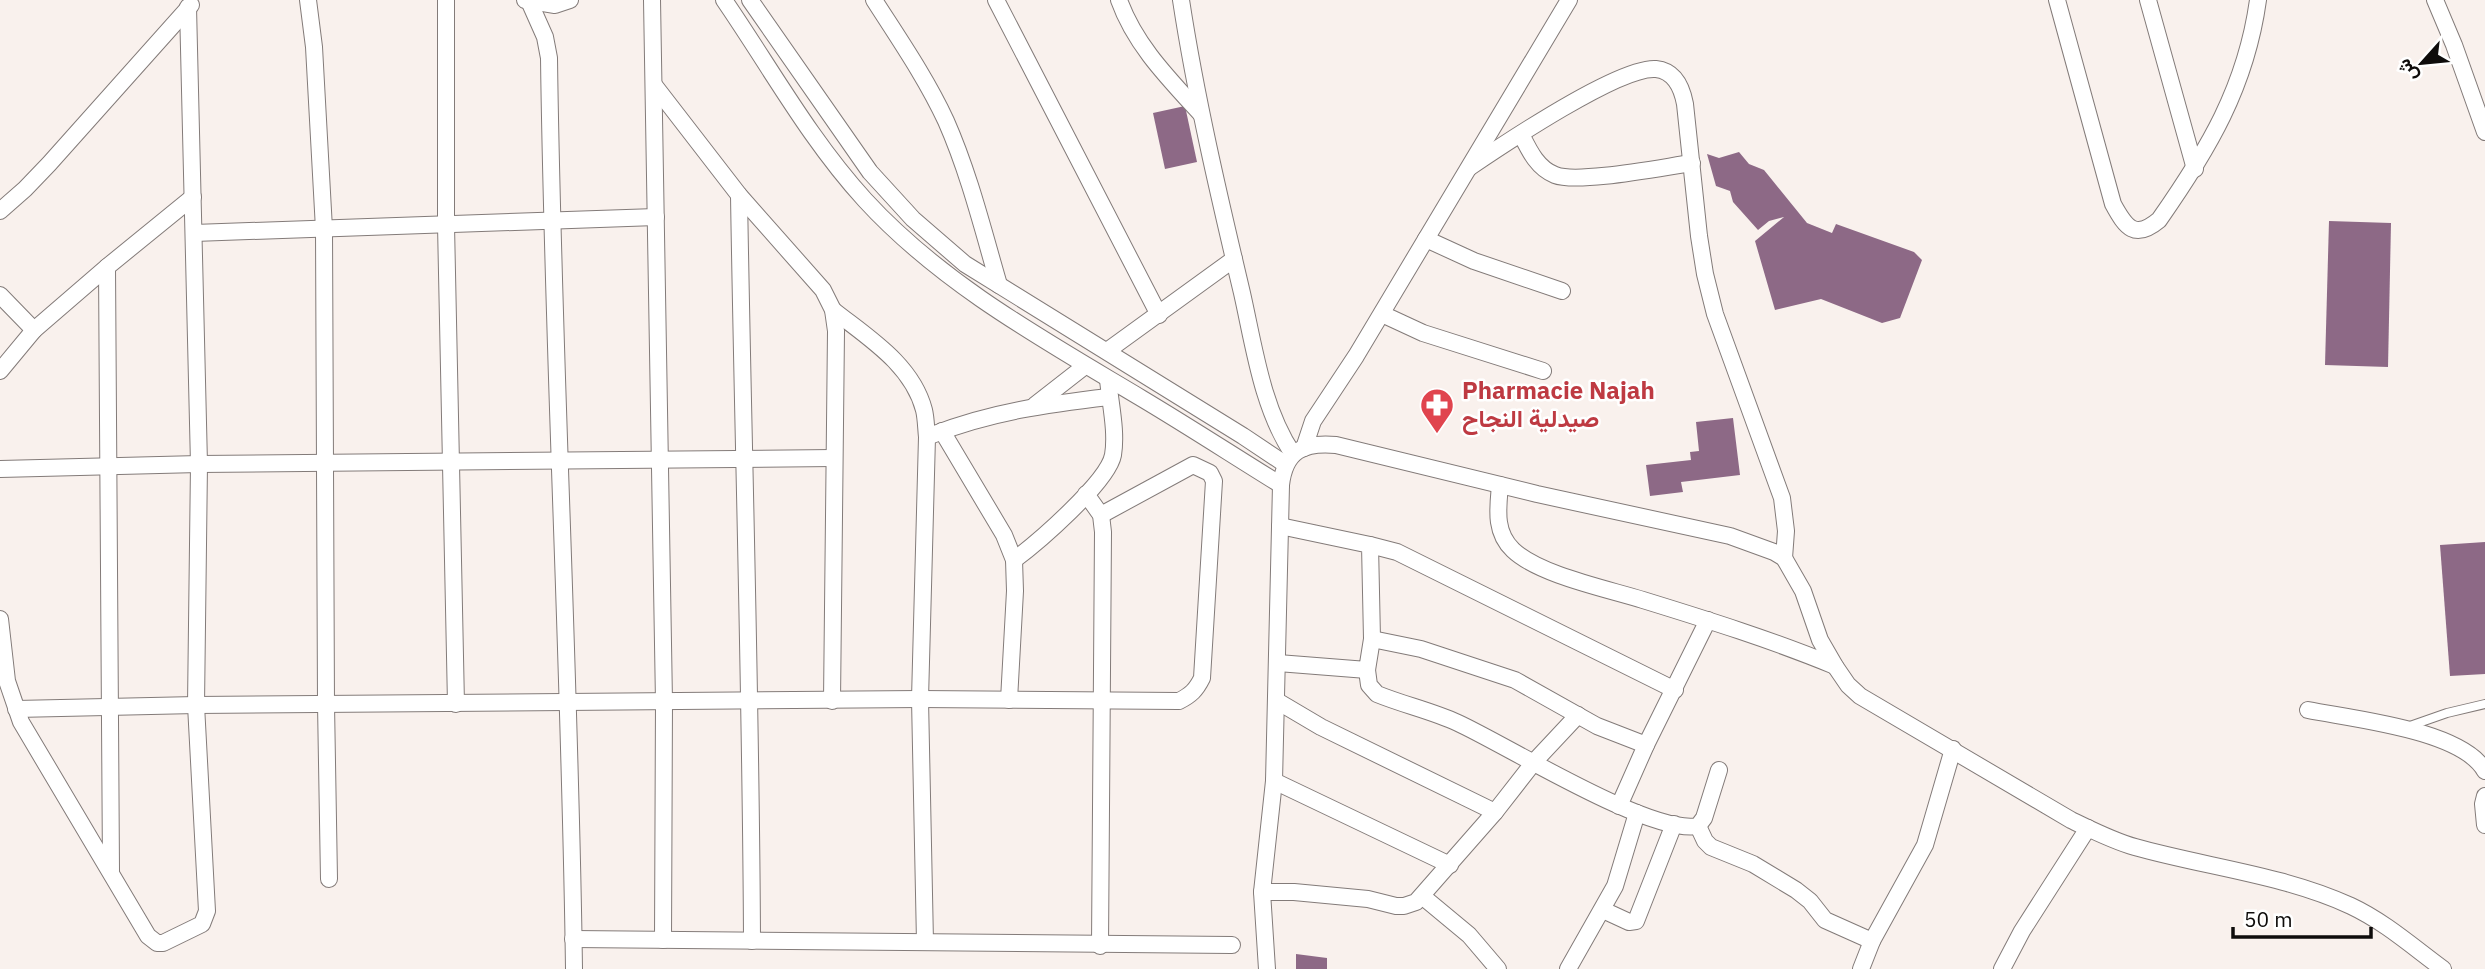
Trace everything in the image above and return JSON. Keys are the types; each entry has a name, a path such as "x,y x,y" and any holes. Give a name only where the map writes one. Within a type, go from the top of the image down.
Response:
{"street":[{"path":"308,0 314,47 324,229 329,879"},
{"path":"446,0 446,225 456,704"},
{"path":"527,1 555,5 570,0"},
{"path":"652,0 664,702 663,940"},
{"path":"724,0 828,157 867,203 913,247 992,307 1281,485"},
{"path":"750,0 870,172 912,219 965,264 1107,351 1294,456"},
{"path":"874,0 932,93 946,122 999,285"},
{"path":"996,0 1159,316"},
{"path":"1119,0 1140,42 1202,115"},
{"path":"1181,0 1202,115 1269,404 1282,439 1294,456"},
{"path":"1267,969 1262,892 1274,780 1281,485 1313,421 1382,314 1569,0"},
{"path":"2057,0 2113,204 2121,219 2133,230 2141,231 2159,220 2195,169 2228,109 2255,19 2258,0"},
{"path":"2148,0 2195,169"},
{"path":"2435,0 2485,132"},
{"path":"527,1 545,37 549,58 551,221 568,703 574,969"},
{"path":"0,619 7,681 27,733 151,940 163,943 205,922 207,911 196,705 199,464 192,3"},
{"path":"0,211 41,172 192,3"},
{"path":"1470,167 1521,134 1616,80 1645,70 1658,69 1668,73 1682,90 1705,274 1715,314 1782,498 1786,531 1784,558"},
{"path":"654,85 739,195 823,290 833,310 836,331 832,701"},
{"path":"1521,134 1539,164 1561,177 1587,177 1692,163"},
{"path":"739,195 743,459 751,701 752,941"},
{"path":"0,371 34,330 193,197"},
{"path":"194,233 656,217"},
{"path":"1426,239 1474,261 1562,291"},
{"path":"1107,351 1159,316 1234,259"},
{"path":"107,267 111,873"},
{"path":"0,295 34,330"},
{"path":"833,310 891,357 907,375 917,391 934,434 1004,535 1014,560 1015,591 1009,701"},
{"path":"1382,314 1423,333 1543,371"},
{"path":"1035,405 1085,366"},
{"path":"1014,560 1043,537 1105,472 1113,454 1108,379"},
{"path":"934,434 1035,405 1109,397"},
{"path":"925,943 920,699 934,434"},
{"path":"1294,456 1321,444 1336,445 1759,545 1784,558 1803,591 1820,640 1848,685 1860,696 2088,828 2134,847 2245,873 2329,897 2377,919 2443,969"},
{"path":"0,469 199,464 834,458"},
{"path":"16,709 920,699 1179,701 1197,688 1202,678 1214,481 1210,473 1193,466 1101,515"},
{"path":"1500,485 1499,527 1513,550 1548,570 1777,642 1835,666"},
{"path":"1086,494 1101,515 1103,532 1100,946"},
{"path":"1280,526 1397,552 1675,690"},
{"path":"1370,545 1371,639 1367,670 1369,685 1377,694 1458,723 1619,806 1674,824 1699,827"},
{"path":"1619,806 1708,620"},
{"path":"1371,639 1421,649 1515,680 1612,733 1646,745"},
{"path":"1278,663 1367,670"},
{"path":"1277,701 1321,727 1495,812"},
{"path":"2308,710 2404,728 2462,750 2482,765 2485,771"},
{"path":"1262,892 1294,892 1368,899 1396,906 1409,905 1450,865 1534,762 1578,715"},
{"path":"1861,969 1872,941 1925,845 1952,749"},
{"path":"1699,827 1719,769"},
{"path":"1274,780 1450,865"},
{"path":"2485,796 2485,825"},
{"path":"1568,969 1603,910 1621,872 1637,813"},
{"path":"1603,910 1629,922 1636,921 1674,824"},
{"path":"1699,827 1705,841 1712,847 1752,864 1807,898 1825,920 1872,941"},
{"path":"2003,969 2022,931 2088,828"},
{"path":"1422,895 1469,935 1498,969"},
{"path":"573,939 1100,946 1232,945"}],"lane":[{"path":"2404,728 2447,713 2485,704"}],"building":[{"path":"1185,106 1197,162 1165,169 1153,113"},
{"path":"1739,152 1749,164 1764,170 1807,223 1832,233 1836,224 1914,252 1922,260 1900,318 1882,323 1821,299 1775,310 1755,241 1784,217 1769,221 1758,230 1733,202 1730,191 1716,186 1707,154 1719,158"},
{"path":"2329,221 2391,223 2388,367 2325,365"},
{"path":"1733,418 1740,475 1681,482 1683,492 1650,496 1646,465 1691,460 1690,452 1699,451 1696,422"},
{"path":"2485,542 2485,674 2450,676 2440,545"},
{"path":"1296,954 1327,958 1327,969 1296,969"}],"place":[{"name":"Pharmacie Najah صيدلية النجاح","path":"1437,435"}]}
